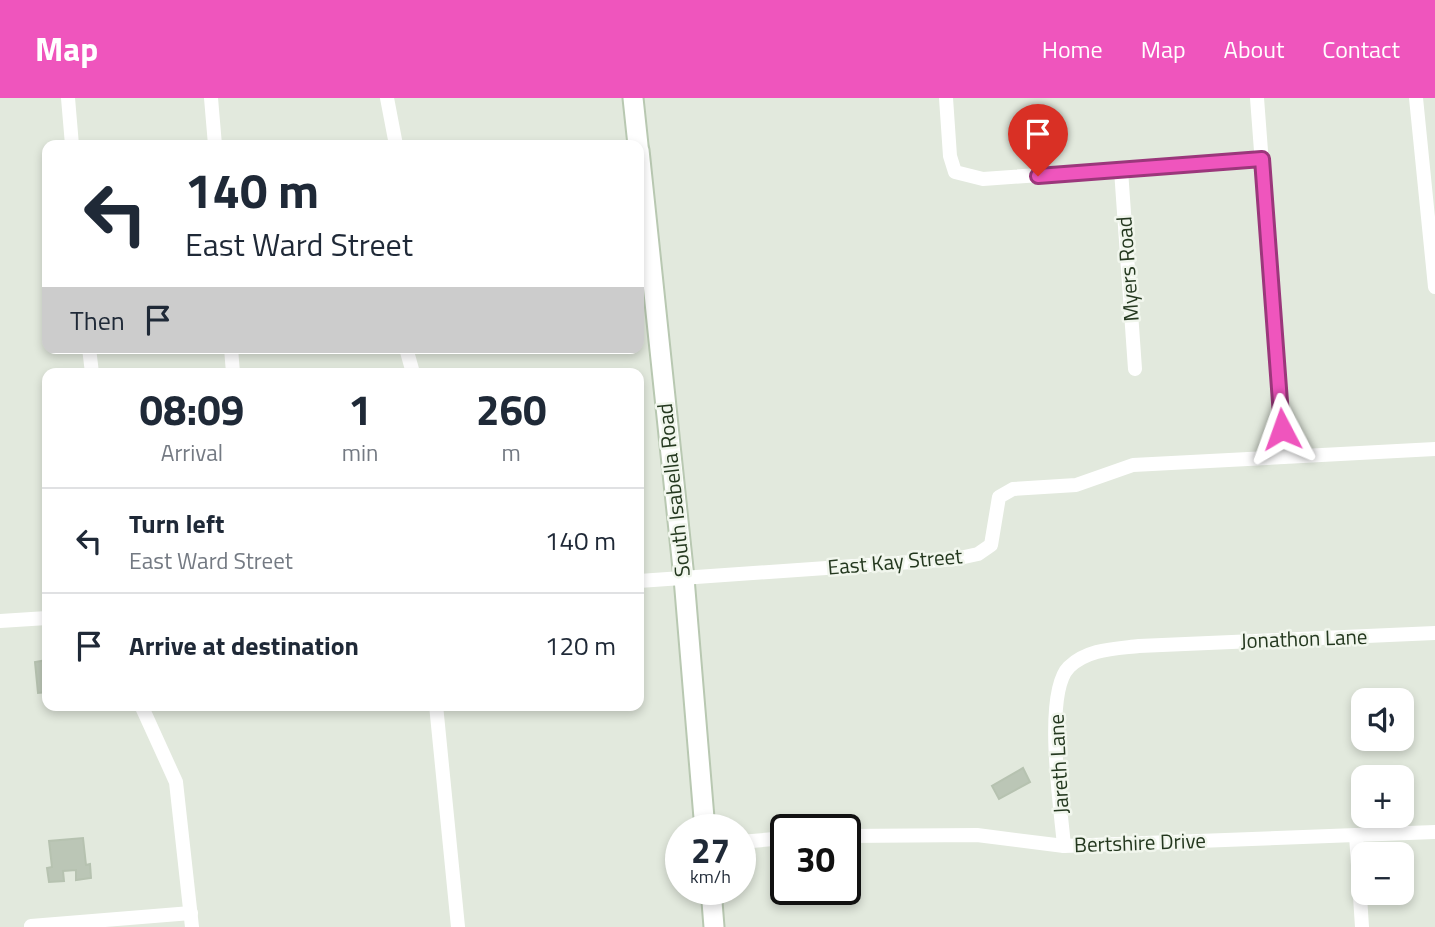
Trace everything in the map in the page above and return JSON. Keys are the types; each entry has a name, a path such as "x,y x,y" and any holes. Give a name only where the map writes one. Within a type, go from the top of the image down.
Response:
{"main road":[{"name":"South Isabella Road","path":"633,98 637,140"},
{"name":"South Isabella Road","path":"644,204 684,578 704,814"},
{"path":"712,905 714,927"}],"street":[{"path":"68,98 72,140"},
{"path":"211,98 215,140"},
{"path":"387,98 395,140"},
{"path":"946,98 950,156 955,172 983,180 1262,159"},
{"path":"1257,98 1284,456"},
{"path":"1416,98 1435,287"},
{"name":"Myers Road","path":"1121,170 1135,369"},
{"name":"East Kay Street","path":"644,580 978,554 990,545 999,498 1013,489 1076,485 1133,465 1435,449"},
{"path":"0,621 42,618"},
{"name":"Jonathon Lane","path":"1173,645 1435,633"},
{"name":"Jareth Lane","path":"1063,846 1054,713 1058,686 1067,669 1095,651 1173,645"},
{"path":"31,926 191,920 176,782 144,711"},
{"path":"437,711 458,927"},
{"name":"Bertshire Drive","path":"861,836 977,835 1063,846 1435,832"},
{"path":"1356,835 1362,927"}],"building":[{"path":"42,661 42,693 38,693 35,662"},
{"path":"1023,768 1030,782 999,799 992,786"},
{"path":"83,838 86,865 90,864 91,878 76,880 76,870 63,871 64,881 49,882 47,868 52,867 49,841"}],"route":[{"path":"1038,176 1262,159 1282,429"}]}
